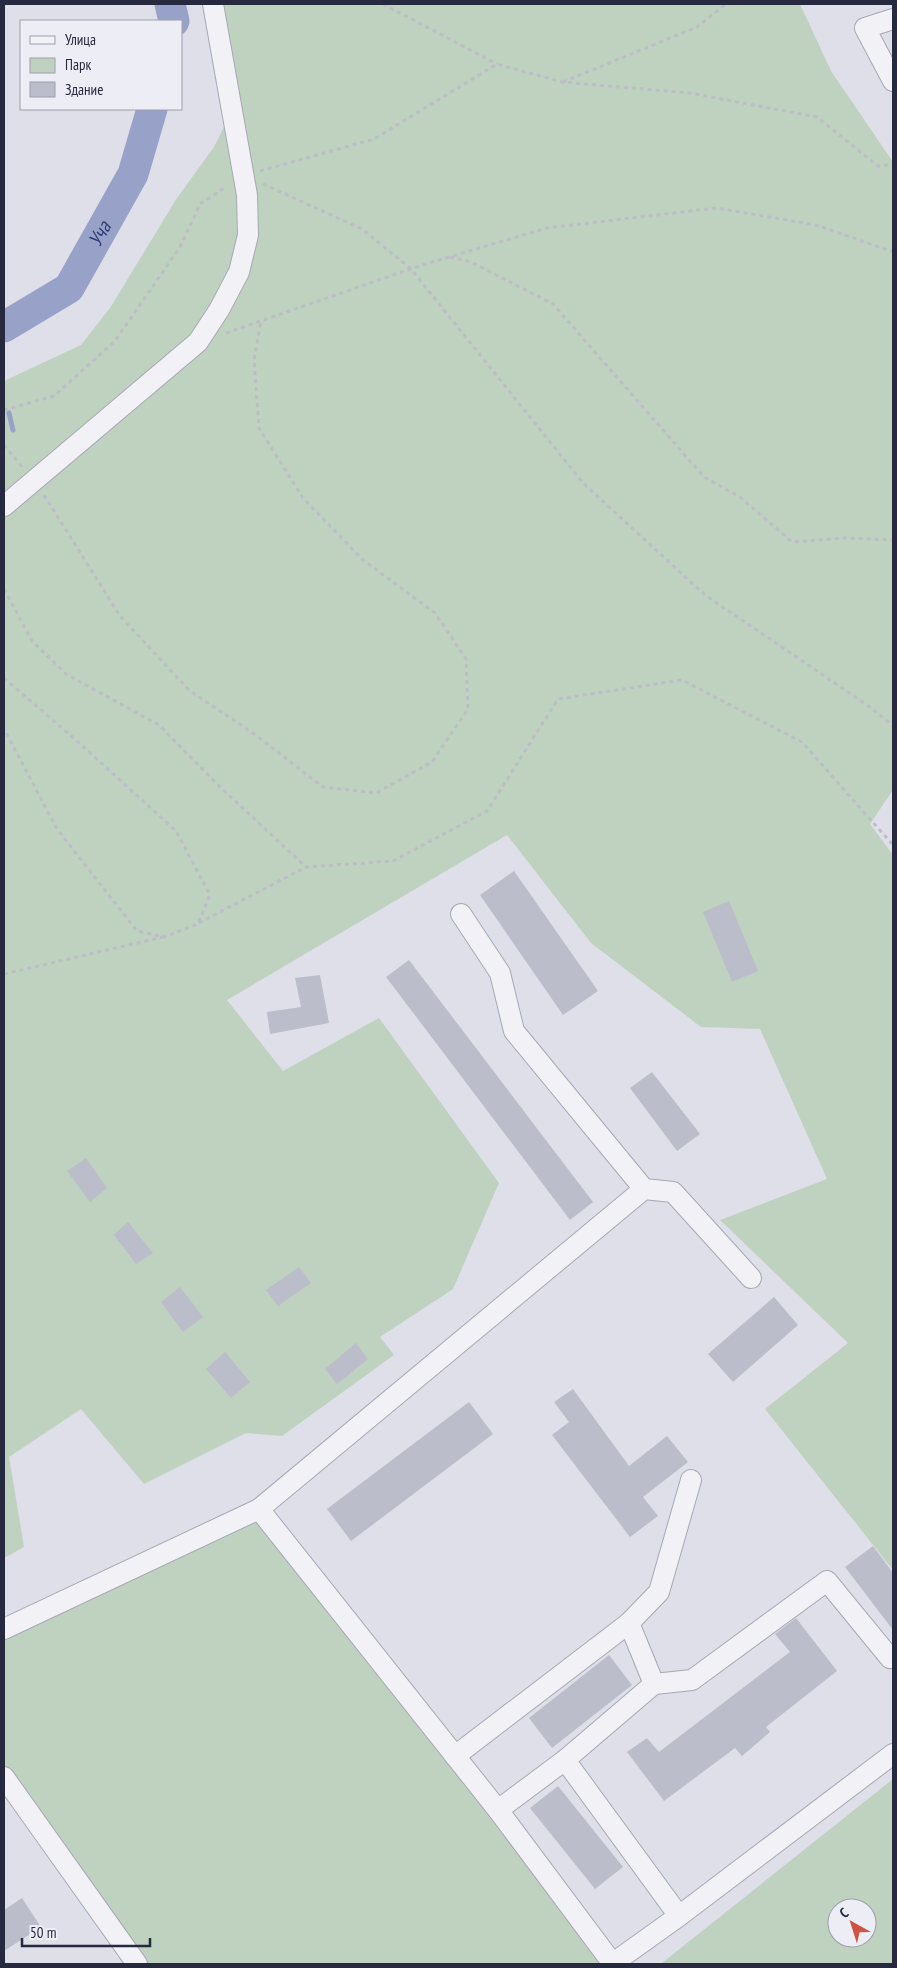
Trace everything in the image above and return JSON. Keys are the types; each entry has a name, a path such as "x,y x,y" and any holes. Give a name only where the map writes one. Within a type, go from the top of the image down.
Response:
{"lane":[{"path":"4,506 198,342 219,310 238,272 248,235 247,195 213,4"},
{"path":"893,19 865,28 893,81"},
{"path":"461,914 500,972 514,1031 644,1189 673,1192 752,1278"},
{"path":"4,1629 259,1509 644,1189"},
{"path":"455,1756 628,1623 658,1592 691,1480"},
{"path":"259,1509 498,1810 612,1964 679,1916 893,1754"},
{"path":"498,1810 565,1760 654,1684 692,1680 827,1581 890,1658 893,1657"},
{"path":"628,1623 654,1684"},
{"path":"565,1760 679,1916"},
{"path":"4,1777 137,1964"}],"path":[{"path":"383,4 497,64 562,82 690,93 817,117 878,166 893,164"},
{"path":"562,82 697,27 726,4"},
{"path":"4,410 54,396 115,341 180,247 200,204 244,176 374,139 497,64"},
{"path":"244,176 362,229 412,269 583,483 705,595 870,707 893,726"},
{"path":"225,333 412,269 546,228 716,208 816,225 893,252"},
{"path":"449,257 471,262 553,304 704,477 740,497 792,542 845,538 893,540"},
{"path":"4,445 34,481 120,616 189,690 257,736 323,787 376,793 432,762 468,709 466,659 435,613 362,559 303,498 259,428 254,360 261,321"},
{"path":"4,588 32,641 66,674 159,724 219,786 306,867"},
{"path":"4,678 176,831 210,895 198,924"},
{"path":"4,974 164,937 198,924 306,867 394,861 487,811 558,699 682,680 802,742 893,845"},
{"path":"4,729 57,829 137,930 164,937"}],"green space":[{"path":"223,4 800,4 831,71 893,162 893,790 870,824 893,855 893,1570 765,1409 848,1343 720,1220 827,1179 760,1029 701,1027 591,943 507,835 227,1000 283,1071 379,1018 499,1183 453,1289 380,1337 394,1355 282,1436 246,1433 144,1484 81,1409 9,1457 24,1547 4,1558 4,381 81,345 110,308 177,198 214,147 240,95"},
{"path":"259,1509 612,1964 133,1964 4,1779 4,1629"},
{"path":"893,1779 893,1964 662,1963"}],"building":[{"path":"514,871 598,991 563,1015 480,895"},
{"path":"729,901 758,971 732,982 703,912"},
{"path":"409,960 593,1202 570,1220 386,977"},
{"path":"320,975 329,1023 270,1034 267,1012 301,1007 295,978"},
{"path":"652,1072 700,1134 677,1151 630,1088"},
{"path":"86,1158 107,1188 90,1202 67,1171"},
{"path":"128,1222 153,1253 136,1264 114,1235"},
{"path":"299,1267 311,1283 278,1306 266,1290"},
{"path":"180,1287 203,1317 183,1332 161,1302"},
{"path":"774,1297 798,1325 733,1382 708,1354"},
{"path":"356,1343 368,1359 337,1384 325,1369"},
{"path":"225,1352 250,1382 231,1398 206,1369"},
{"path":"573,1389 629,1466 667,1436 688,1462 643,1497 658,1516 630,1537 552,1435 569,1422 554,1402"},
{"path":"469,1402 493,1434 351,1541 327,1509"},
{"path":"873,1546 893,1573 893,1630 845,1567"},
{"path":"796,1618 837,1671 766,1727 770,1732 742,1756 735,1748 664,1801 627,1752 647,1738 659,1752 790,1652 775,1634"},
{"path":"609,1655 632,1685 552,1748 529,1718"},
{"path":"558,1786 623,1867 595,1889 530,1808"},
{"path":"22,1898 41,1927 4,1951 4,1910"}],"waterway":[{"name":"Уча","path":"170,4 174,20"},
{"name":"Уча","path":"4,327 69,288 133,174 152,110"},
{"path":"9,413 13,430"}]}
